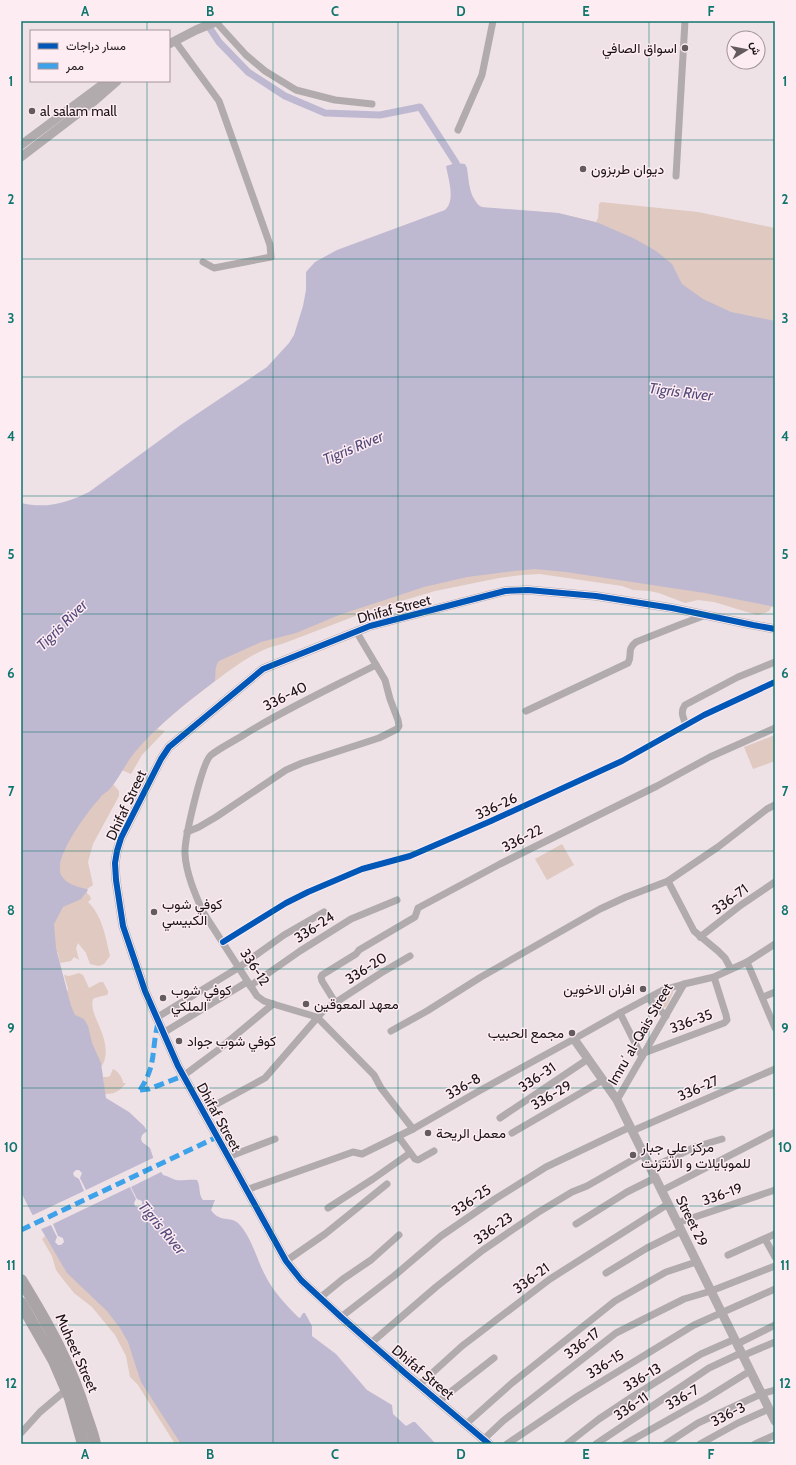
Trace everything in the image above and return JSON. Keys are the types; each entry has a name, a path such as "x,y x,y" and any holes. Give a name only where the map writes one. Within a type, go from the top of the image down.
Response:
{"main road":[{"name":"Muheet Street","path":"21,1280 62,1351 79,1391 86,1439"},
{"name":"Muheet Street","path":"21,1303 26,1321 54,1361 86,1439 95,1444"}],"street":[{"path":"203,262 214,268 271,257 270,245 219,101 172,42 217,21 246,56 265,71 296,90 335,100 372,104"},
{"path":"458,130 482,75 493,21"},
{"path":"676,176 685,21"},
{"path":"21,145 106,82"},
{"path":"21,157 117,82"},
{"name":"Dhifaf Street","path":"487,1442 341,1317 301,1280 286,1261 202,1112 183,1076 156,1018 123,926 115,863 121,838 168,747 258,671 356,631 505,591 545,591 596,596 706,615 753,626 775,629"},
{"path":"526,711 628,663 630,659 629,651 636,642 706,615"},
{"path":"187,832 216,817 290,768 379,738 397,729 399,726 399,721 386,684 356,631"},
{"path":"686,725 682,714 685,705 738,677 775,662"},
{"name":"336-40","path":"209,756 271,718 376,665"},
{"name":"336-26","path":"223,942 279,907 308,892 362,869 410,856 491,821 622,761 704,715 775,682"},
{"name":"336-22","path":"336,1002 322,981 322,975 359,950 414,917 418,908 500,864 657,786 710,757 775,728"},
{"name":"336-12","path":"209,756 199,783 187,832 185,854 186,865 192,884 198,901 208,920 248,984 260,999 317,1017 374,1075 381,1088 413,1129"},
{"path":"391,1031 427,1011 481,977 600,909 626,896 668,881 718,847 767,809 775,805"},
{"path":"668,881 694,931 725,958 731,969"},
{"name":"336-71","path":"700,937 741,905 775,882"},
{"name":"336-24","path":"163,1033 248,984 351,919 397,900"},
{"path":"156,1018 238,968 284,935 324,912"},
{"name":"Imruʾ al-Qais Street","path":"617,1100 684,984 714,977 747,962 775,944"},
{"name":"336-20","path":"202,1112 265,1078 324,1010 382,972 410,956"},
{"path":"747,962 775,1028"},
{"name":"336-35","path":"643,1055 724,1023 727,1020 714,977"},
{"name":"336-8","path":"246,1190 352,1152 362,1154 413,1129 478,1091 648,998 664,990 684,984"},
{"path":"763,997 775,992"},
{"path":"648,998 666,1016"},
{"path":"183,1076 218,1050 273,1004"},
{"path":"620,1013 643,1055"},
{"name":"Street 29","path":"574,1039 617,1100 775,1421"},
{"name":"336-31","path":"500,1118 588,1059"},
{"name":"336-27","path":"631,1129 775,1069"},
{"name":"336-29","path":"512,1133 603,1080"},
{"name":"336-25","path":"341,1317 394,1276 441,1236 495,1199 546,1167 631,1129"},
{"path":"661,1191 775,1132"},
{"path":"398,1136 415,1159 418,1160 434,1151"},
{"path":"228,1157 275,1139"},
{"path":"651,1168 695,1147 722,1139"},
{"path":"328,1208 373,1180 410,1153"},
{"name":"336-23","path":"371,1343 436,1287 483,1250 537,1213 572,1192 587,1186 643,1154"},
{"path":"576,1224 627,1192 655,1178"},
{"path":"286,1261 325,1234 387,1184"},
{"name":"336-19","path":"606,1273 648,1248 679,1227 775,1190"},
{"name":"336-21","path":"419,1385 462,1346 550,1279 668,1204"},
{"path":"728,1255 775,1234"},
{"path":"321,1297 371,1260 399,1235"},
{"path":"765,1239 775,1257"},
{"path":"466,1424 512,1383 615,1301 666,1272 696,1262"},
{"path":"710,1291 775,1266"},
{"name":"336-15","path":"506,1444 618,1370 694,1325 775,1290"},
{"name":"336-17","path":"487,1442 515,1411 616,1333 684,1299 710,1291"},
{"name":"336-13","path":"567,1444 599,1419 701,1354 736,1342 775,1325"},
{"name":"336-11","path":"596,1444 708,1368 775,1342"},
{"path":"439,1401 494,1358"},
{"name":"336-7","path":"625,1444 705,1399 750,1371"},
{"path":"21,1433 40,1412 66,1390"},
{"path":"666,1444 698,1423 761,1394 775,1390"},
{"name":"336-3","path":"700,1444 769,1408"},
{"path":"755,1444 775,1435"}],"shaded area":[{"path":"472,195 478,205 485,208 558,213 596,222 598,218 599,204 601,202 698,212 775,228 775,326 710,308 612,229 599,223 484,211 476,206"},
{"path":"497,565 640,578 772,606 769,611 757,615 714,602 698,600 685,603 659,593 649,591 633,590 622,586 540,574 499,578 435,591 371,610 253,655 210,685 157,729 165,731 142,755 131,774 119,769 113,756 215,668 217,663 215,659 311,618"},
{"path":"775,735 775,761 753,769 744,747"},
{"path":"113,784 119,791 119,796 93,844 88,862 93,885 87,889 87,893 91,899 88,902 97,913 100,920 110,956 104,964 99,966 90,964 86,953 78,943 76,948 79,960 74,957 71,961 60,963 58,953 42,930 71,824"},
{"path":"562,844 574,865 547,880 535,859"},
{"path":"79,973 83,975 89,988 103,982 108,991 108,994 93,999 92,1002 93,1010 102,1032 106,1050 104,1062 101,1067 65,998 68,989 64,975 69,976"},
{"path":"670,990 673,990 673,993 666,1007 663,1008 655,999"},
{"path":"113,1069 120,1075 123,1083 126,1083 117,1092 105,1094 103,1077 110,1076"},
{"path":"45,1236 53,1249 117,1315 187,1444 175,1444 138,1385 130,1377 126,1356 115,1335 92,1307 74,1293 56,1270 52,1256 42,1239"}],"water":[{"name":"Tigris River","path":"456,163 465,164 472,194 474,199 481,207 558,213 599,223 635,239 656,251 672,264 682,284 703,299 731,312 775,321 775,607 705,593 566,572 535,569 467,577 424,587 339,615 296,633 261,642 219,661 216,668 215,681 173,715 144,742 131,757 113,786 101,797 80,823 62,857 60,867 61,875 66,881 72,885 88,890 81,899 63,907 54,924 56,948 71,1006 75,1015 84,1019 88,1026 92,1043 101,1063 106,1098 129,1112 144,1126 147,1131 142,1135 142,1142 150,1148 154,1160 163,1175 176,1180 197,1180 203,1200 215,1200 211,1210 214,1214 221,1218 235,1221 243,1228 250,1240 267,1279 275,1291 298,1317 300,1318 303,1313 305,1313 312,1326 312,1336 336,1354 367,1390 392,1405 393,1414 406,1426 415,1422 436,1444 181,1444 141,1382 128,1342 120,1328 107,1311 67,1273 21,1192 21,503 30,505 56,504 89,492 182,424 267,367 289,343 294,335 303,306 306,290 306,272 315,262 337,250 445,210 450,201 451,195 446,166"}],"pier":[{"path":"155,1157 163,1171 131,1187 137,1199 142,1201 142,1206 135,1206 134,1203 136,1199 130,1187 53,1224 58,1236 63,1238 64,1242 61,1245 58,1245 55,1242 57,1237 51,1225 39,1230 31,1216 84,1191 79,1179 74,1176 73,1173 76,1170 79,1170 82,1173 80,1178 86,1190"}],"waterway":[{"path":"205,21 219,42 248,72 285,96 325,113 380,115 420,107 456,163 459,171"}],"marked path":[{"path":"140,1090 151,1065 158,1023"},
{"path":"140,1090 149,1089 183,1076"},
{"path":"21,1230 217,1137"}],"cycle path":[{"path":"489,1444 341,1317 301,1280 286,1261 178,1066 145,991 123,926 115,863 121,838 161,759 169,747 263,669 370,626 505,591 528,590 596,596 672,608 775,629"},
{"path":"223,942 286,903 308,892 362,869 410,856 491,821 622,761 704,715 775,682"}],"place":[{"name":"اسواق الصافي","path":"685,48"},
{"name":"al salam mall","path":"32,111"},
{"name":"ديوان طربزون","path":"583,169"},
{"name":"كوفي شوب الكبيسي","path":"154,912"},
{"name":"افران الاخوين","path":"643,989"},
{"name":"كوفي شوب الملكي","path":"163,998"},
{"name":"معهد المعوقين","path":"306,1004"},
{"name":"مجمع الحبيب","path":"572,1033"},
{"name":"كوفي شوب جواد","path":"179,1041"},
{"name":"معمل الريحة","path":"428,1133"},
{"name":"مركز علي جبار للموبايلات و الانترنت","path":"633,1155"}]}
